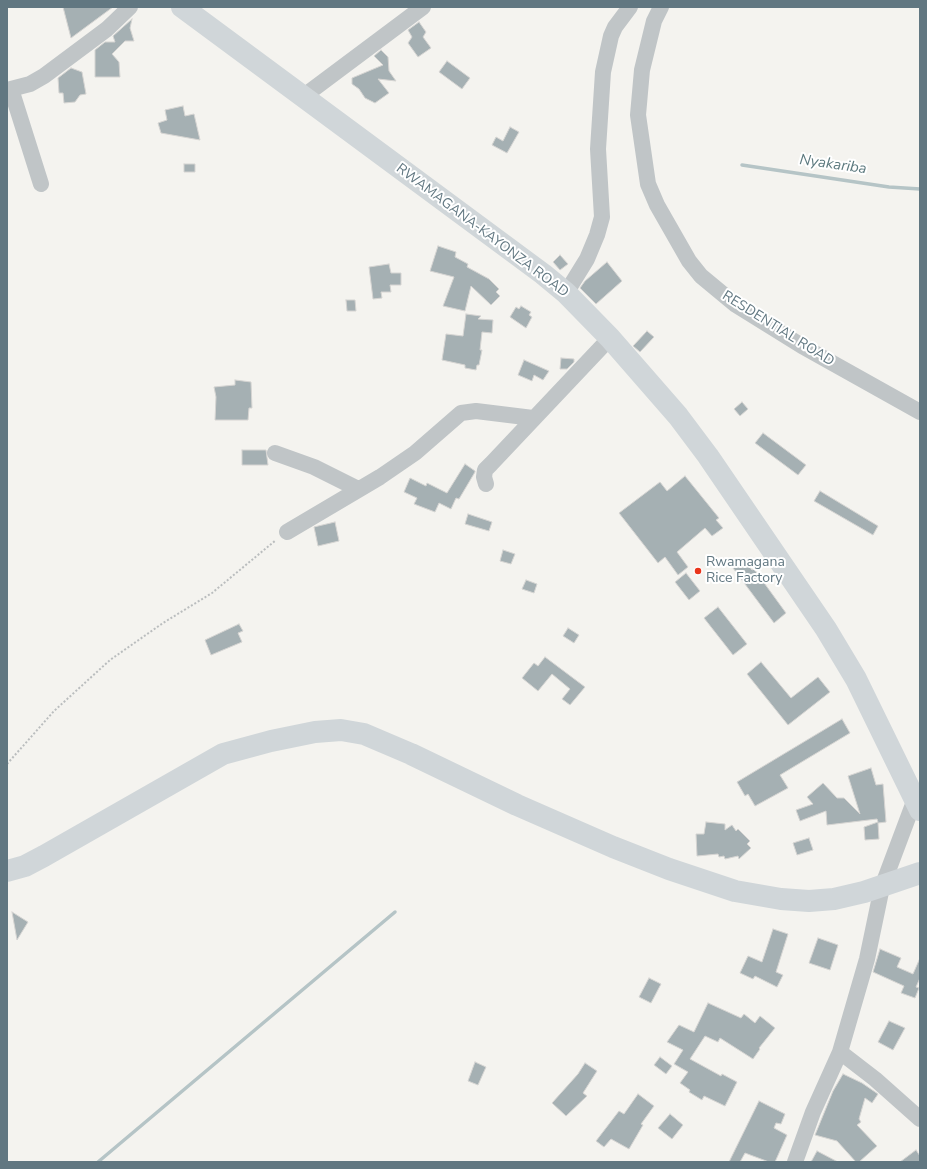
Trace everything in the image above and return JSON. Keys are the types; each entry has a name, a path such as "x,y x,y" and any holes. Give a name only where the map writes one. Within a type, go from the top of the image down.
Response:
{"highway":[{"name":"RWAMAGANA-KAYONZA ROAD","path":"182,7 304,96 566,293 610,338 678,416 708,456 814,611 856,679 917,804"},
{"path":"7,871 25,866 44,856 223,754 279,739 315,732 341,730 364,734 411,754 516,805 613,847 720,887 757,896 808,901 846,897 882,887 920,873"}],"street":[{"path":"41,184 9,90 30,84 44,76 107,29 130,7"},
{"path":"304,96 423,7"},
{"path":"566,293 586,259 597,235 602,217 602,183 598,149 605,58 614,28 630,7"},
{"name":"RESDENTIAL ROAD","path":"661,7 654,21 642,70 638,115 648,184 657,205 689,260 711,285 736,305 802,346 920,412"},
{"path":"486,484 484,477 485,470 610,338"},
{"path":"287,532 380,477 416,453 461,413 476,411 533,418"},
{"path":"275,453 314,467 358,489"},
{"path":"795,1162 813,1112 840,1052 867,959 882,887 917,804"},
{"path":"840,1052 886,1088 920,1119"}],"path":[{"path":"7,764 54,711 110,660 163,623 212,593 287,532"}],"building":[{"path":"63,7 113,7 71,38"},
{"path":"132,19 130,28 134,41 125,41 112,54 119,62 120,77 95,77 95,50 105,42 115,42 113,36"},
{"path":"419,22 426,32 423,37 431,48 418,57 408,43 412,37 408,30"},
{"path":"381,50 388,57 389,71 396,81 378,79 389,93 375,103 365,98 359,89 352,84 352,78 383,65 374,56"},
{"path":"447,61 470,78 462,89 439,72"},
{"path":"71,68 82,72 86,94 80,95 75,102 64,103 63,93 59,93 58,78"},
{"path":"183,106 185,116 194,114 200,140 161,133 158,123 167,120 165,110"},
{"path":"510,127 519,132 507,153 492,145 496,137 503,141"},
{"path":"184,164 195,164 195,172 184,172"},
{"path":"438,246 456,252 455,257 468,264 467,267 489,279 499,289 496,292 500,296 491,305 471,286 465,311 443,306 454,277 430,271"},
{"path":"560,255 568,264 560,270 553,262"},
{"path":"607,262 622,281 596,304 580,288 585,281"},
{"path":"389,264 391,273 401,273 401,285 390,285 391,292 381,292 382,298 373,299 369,267"},
{"path":"346,300 355,300 356,311 347,311"},
{"path":"521,306 531,312 529,315 532,317 526,328 510,317 516,307 519,309"},
{"path":"466,314 481,316 478,319 493,320 492,333 482,332 480,350 482,350 479,365 477,365 476,370 465,368 465,365 442,360 446,334 463,336"},
{"path":"647,331 654,337 640,352 633,346"},
{"path":"561,358 574,359 574,362 567,369 560,369"},
{"path":"524,360 549,371 543,380 534,375 532,381 518,375"},
{"path":"235,380 251,382 252,408 249,408 248,420 215,420 216,397 214,387 235,385"},
{"path":"742,402 748,409 740,416 734,409"},
{"path":"763,433 806,465 798,475 755,443"},
{"path":"242,450 266,450 268,465 242,465"},
{"path":"465,464 475,472 459,499 456,498 451,509 439,503 435,512 414,504 417,498 404,492 410,478 426,486 427,483 447,493"},
{"path":"685,476 719,518 716,520 723,528 712,536 705,528 677,552 688,567 678,575 665,557 658,563 619,513 660,482 667,491"},
{"path":"820,491 878,526 873,535 814,501"},
{"path":"468,514 492,522 489,531 465,524"},
{"path":"335,522 339,541 318,546 314,527"},
{"path":"503,550 515,554 511,564 500,561"},
{"path":"743,559 752,570 754,569 786,613 774,623 733,568"},
{"path":"686,573 700,591 689,600 675,582"},
{"path":"526,580 537,584 534,593 522,589"},
{"path":"718,607 747,644 733,655 704,618"},
{"path":"239,624 243,631 238,633 242,642 211,655 205,640"},
{"path":"568,628 579,635 574,643 563,636"},
{"path":"545,657 585,687 570,705 562,699 570,689 552,674 538,691 522,678 534,663 538,666"},
{"path":"761,662 791,698 818,677 830,692 788,725 747,674"},
{"path":"842,719 850,733 780,775 788,788 755,806 748,794 745,796 737,782"},
{"path":"871,768 876,785 883,784 886,822 878,823 879,839 865,840 864,827 878,822 877,819 827,825 826,811 800,821 796,810 813,804 807,797 823,783 837,798 844,798 860,814 848,776"},
{"path":"706,822 725,824 725,830 732,825 736,831 738,829 750,841 747,844 751,848 739,859 738,856 725,859 724,856 719,857 718,854 697,856 696,834 704,834"},
{"path":"809,838 813,850 797,855 793,843"},
{"path":"12,912 28,922 17,940"},
{"path":"773,929 788,934 776,972 783,975 777,987 755,976 753,979 740,973 748,956 762,962"},
{"path":"818,938 838,945 830,970 809,963"},
{"path":"880,949 901,958 897,967 913,974 920,958 920,978 916,987 919,988 915,998 901,993 904,986 873,972"},
{"path":"649,978 661,984 651,1003 639,997"},
{"path":"708,1003 741,1018 744,1014 755,1023 760,1016 775,1028 759,1048 760,1049 753,1059 720,1038 718,1042 705,1036 690,1059 721,1076 722,1074 737,1082 725,1106 704,1096 702,1100 689,1092 690,1090 680,1083 688,1072 674,1064 683,1050 667,1042 679,1025 694,1032"},
{"path":"889,1021 905,1028 893,1050 878,1042"},
{"path":"660,1057 672,1066 666,1074 654,1065"},
{"path":"475,1062 486,1067 478,1085 468,1081"},
{"path":"585,1063 597,1071 583,1093 587,1096 566,1116 552,1103 578,1074"},
{"path":"843,1074 862,1083 878,1094 872,1103 865,1098 859,1119 861,1122 857,1125 877,1146 859,1162 856,1162 837,1141 815,1135 833,1091"},
{"path":"638,1094 654,1106 641,1124 643,1125 629,1149 611,1139 604,1147 596,1141 619,1111 624,1114"},
{"path":"759,1101 785,1114 781,1124 776,1123 774,1128 787,1135 775,1162 769,1162 745,1153 740,1162 729,1162"},
{"path":"670,1114 683,1125 672,1139 658,1128"},
{"path":"916,1150 920,1156 920,1162 900,1162"},
{"path":"817,1151 838,1162 811,1162"}],"waterway":[{"name":"Nyakariba","path":"742,165 889,187 920,189"},
{"path":"98,1162 395,912"}],"place":[{"name":"Rwamagana Rice Factory","path":"698,571"}]}
